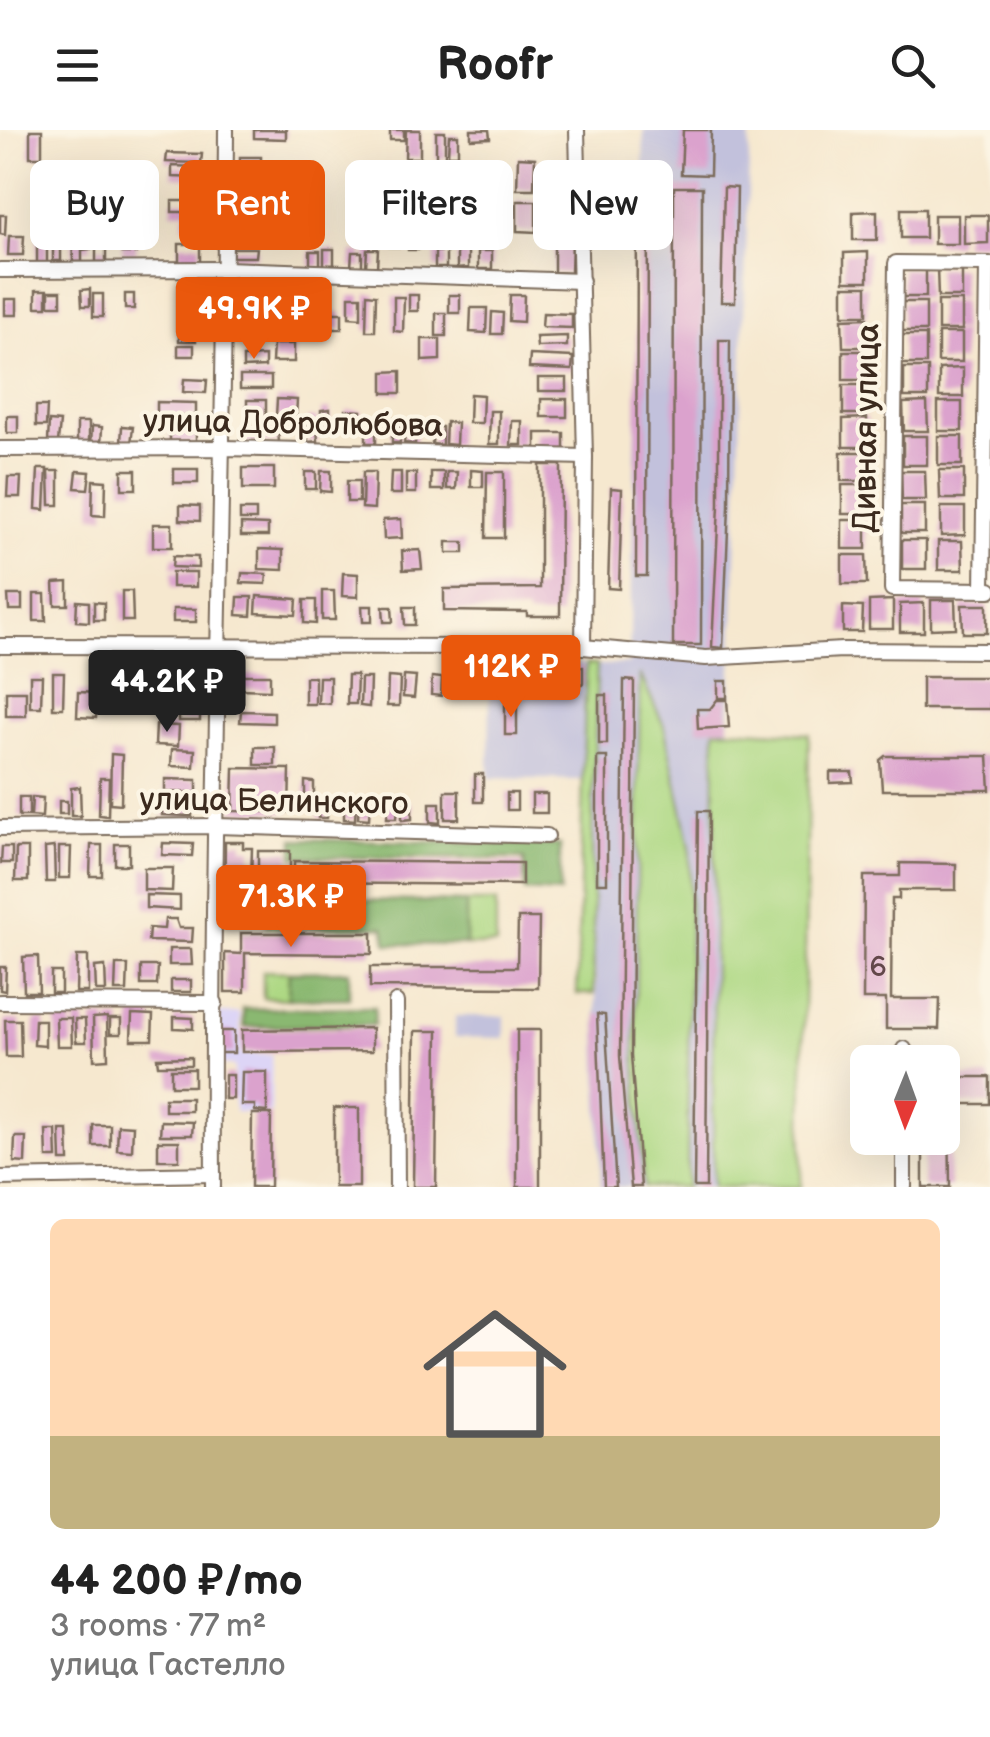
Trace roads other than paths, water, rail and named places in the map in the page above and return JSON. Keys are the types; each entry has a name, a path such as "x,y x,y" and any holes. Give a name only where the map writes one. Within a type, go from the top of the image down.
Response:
{"street":[{"path":"0,1178 213,1180 226,130"},
{"path":"578,130 585,457 583,647"},
{"name":"Дивная улица","path":"986,590 892,589 896,263 989,264"},
{"path":"986,590 989,264"},
{"path":"0,270 226,270 582,281"},
{"name":"улица Добролюбова","path":"0,449 224,448 585,457"},
{"path":"0,646 583,647 706,658 842,650 990,651"},
{"name":"улица Белинского","path":"0,828 216,826 546,836"},
{"path":"0,1002 215,1004"},
{"path":"396,1002 398,1187"},
{"path":"904,1155 904,1187"}]}
